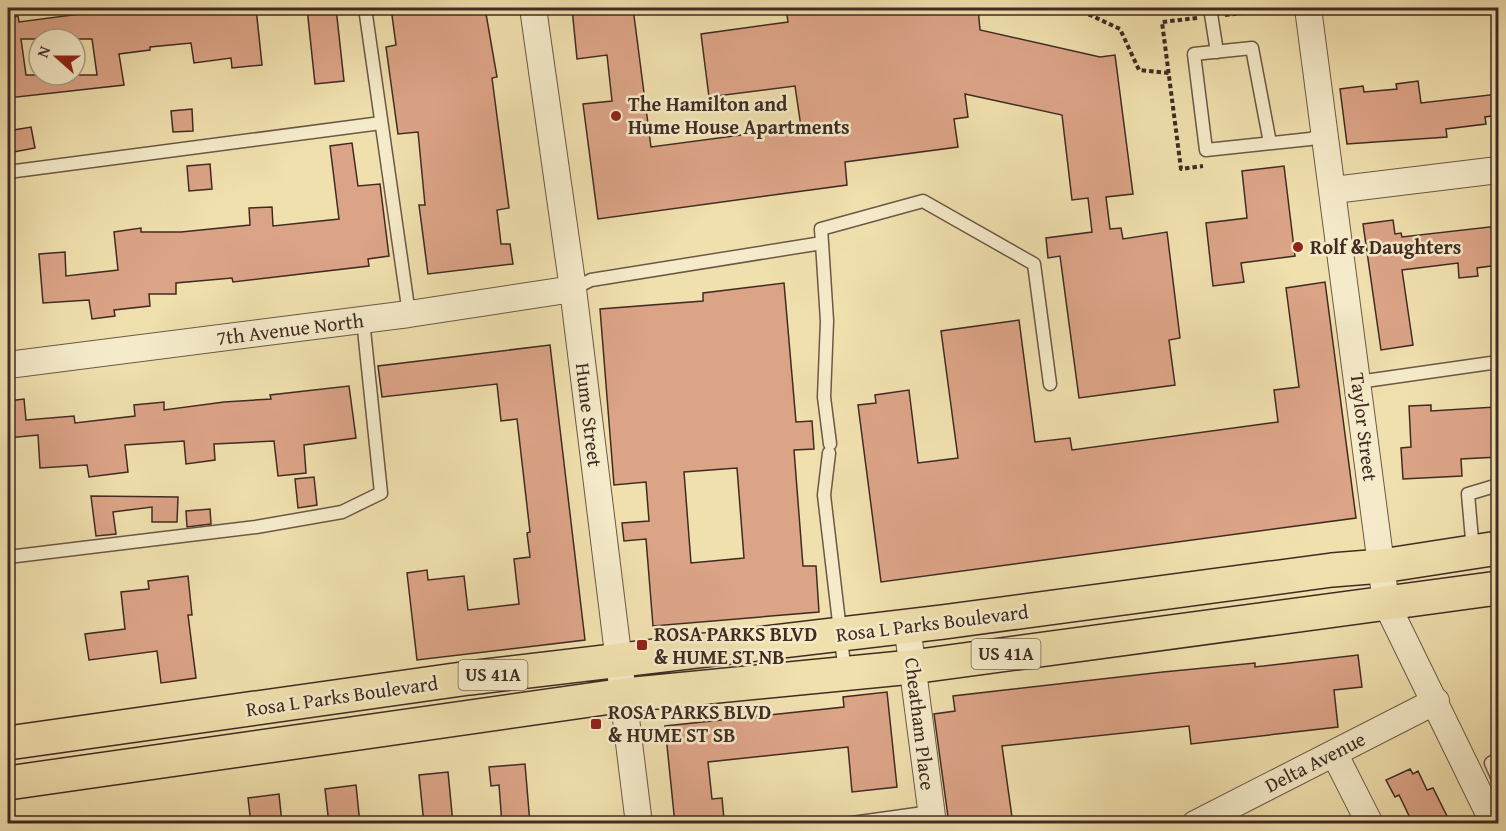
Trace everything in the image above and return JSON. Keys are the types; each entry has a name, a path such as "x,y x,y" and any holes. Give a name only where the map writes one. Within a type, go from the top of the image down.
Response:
{"main road":[{"name":"Rosa L Parks Boulevard","path":"8,743 469,678 841,634 1332,570 1382,566 1486,550"},
{"name":"Rosa L Parks Boulevard","path":"8,783 625,695 912,667 1498,588"}],"street":[{"name":"Hume Street","path":"532,8 573,290 621,660 639,824"},
{"name":"Taylor Street","path":"1308,8 1334,190 1386,603 1436,701 1486,765 1494,824"},
{"path":"1334,190 1498,170"},
{"name":"7th Avenue North","path":"8,365 409,314 573,290"},
{"name":"Cheatham Place","path":"907,625 932,818"},
{"name":"Delta Avenue","path":"1195,824 1436,701"},
{"path":"1334,753 1370,824"}],"lane":[{"path":"365,8 409,314"},
{"path":"1210,8 1217,52"},
{"path":"1270,143 1252,48 1194,54 1206,150 1310,139 1326,134"},
{"path":"8,172 381,123"},
{"path":"845,674 824,495 830,449 824,397 827,321 821,229 922,201 1034,264 1050,384"},
{"path":"573,290 591,280 822,243"},
{"path":"8,557 267,525 342,512 381,493 363,320"},
{"path":"1358,382 1498,362"},
{"path":"1486,550 1468,494 1498,485"},
{"path":"1486,765 1498,779"},
{"path":"844,824 932,818"}],"path":[{"path":"1075,8 1120,29 1138,70 1169,73"},
{"path":"1162,22 1181,169"}],"building":[{"path":"126,8 256,8 262,65 232,68 231,58 194,63 191,43 150,47 150,50 119,54 124,85 8,98 8,17 18,16 19,22"},
{"path":"307,8 336,8 344,81 315,84"},
{"path":"391,8 485,8 497,77 492,78 509,208 497,210 501,244 510,244 513,264 428,274 419,205 425,205 418,132 398,134 386,47 396,45"},
{"path":"572,8 633,8 651,147 801,127 795,86 709,97 701,34 788,22 786,8 978,8 980,30 1100,57 1115,55 1133,194 1106,197 1110,229 1121,228 1123,239 1167,232 1180,338 1169,340 1175,385 1079,398 1060,256 1048,258 1046,238 1092,232 1088,198 1072,200 1062,115 965,94 968,117 954,119 958,147 845,162 847,185 598,219 583,104 612,101 607,55 577,59"},
{"path":"1418,81 1421,103 1498,94 1498,115 1485,117 1486,124 1446,129 1447,137 1347,144 1340,89 1363,86 1364,92 1397,89 1396,84"},
{"path":"192,109 193,131 173,132 171,111"},
{"path":"31,127 35,148 8,153 8,131"},
{"path":"352,143 358,186 380,184 389,256 368,259 369,266 233,282 232,278 176,283 176,294 149,294 150,306 114,310 115,316 92,319 89,300 43,303 39,254 65,252 66,276 118,270 114,232 141,228 141,232 181,232 250,225 249,208 272,207 273,226 339,219 330,146"},
{"path":"210,164 212,189 189,191 187,166"},
{"path":"1284,166 1295,256 1241,263 1244,282 1213,286 1206,223 1247,218 1242,171"},
{"path":"1393,220 1395,234 1401,233 1402,237 1498,226 1498,265 1477,268 1478,276 1459,278 1458,263 1402,270 1413,345 1381,350 1363,224"},
{"path":"1325,282 1356,518 881,582 858,405 876,403 875,395 909,390 918,463 958,458 941,331 1019,320 1035,442 1070,438 1072,450 1278,422 1274,390 1299,387 1286,288"},
{"path":"784,283 796,422 812,421 814,449 794,450 803,566 816,566 819,612 653,626 646,539 624,541 622,523 649,521 646,482 614,485 600,309 703,301 703,293","holes":["737,468 744,558 691,563 684,472"]},
{"path":"550,345 585,640 417,660 407,573 427,570 428,580 464,576 468,610 519,604 514,559 530,557 527,533 530,532 517,419 501,421 497,384 382,397 378,366"},
{"path":"349,386 356,438 304,445 306,473 278,476 274,441 214,444 215,460 186,464 184,441 125,445 128,472 89,477 87,465 40,468 38,435 8,438 8,401 24,399 26,420 74,416 75,423 135,416 134,405 164,402 164,410 224,402 271,399 270,395"},
{"path":"1431,405 1431,411 1495,407 1498,457 1461,459 1462,476 1403,479 1401,448 1411,447 1409,406"},
{"path":"314,477 317,505 298,508 295,479"},
{"path":"91,496 178,497 177,522 152,522 152,507 113,512 116,534 96,536"},
{"path":"210,509 211,524 187,527 186,511"},
{"path":"188,576 192,615 188,615 196,678 161,683 157,651 89,660 85,634 125,629 121,592 149,589 148,581"},
{"path":"1358,655 1362,687 1334,690 1338,727 1191,744 1189,726 1002,746 1013,824 949,824 934,714 955,711 953,696 1163,672 1255,663 1255,667"},
{"path":"887,692 897,787 852,792 848,747 708,762 712,799 722,798 724,819 675,824 665,726 844,707 843,697"},
{"path":"525,764 530,824 502,824 499,785 491,786 489,767"},
{"path":"1410,769 1413,774 1418,771 1427,790 1433,788 1448,818 1438,824 1413,824 1399,795 1395,797 1386,780"},
{"path":"448,772 453,824 424,824 419,775"},
{"path":"356,785 360,824 329,824 325,789"},
{"path":"279,794 282,824 251,824 248,798"}],"place":[{"name":"The Hamilton and Hume House Apartments","path":"616,116"},
{"name":"Rolf & Daughters","path":"1298,247"},
{"name":"ROSA PARKS BLVD & HUME ST NB","path":"642,645"},
{"name":"ROSA PARKS BLVD & HUME ST SB","path":"596,724"}]}
